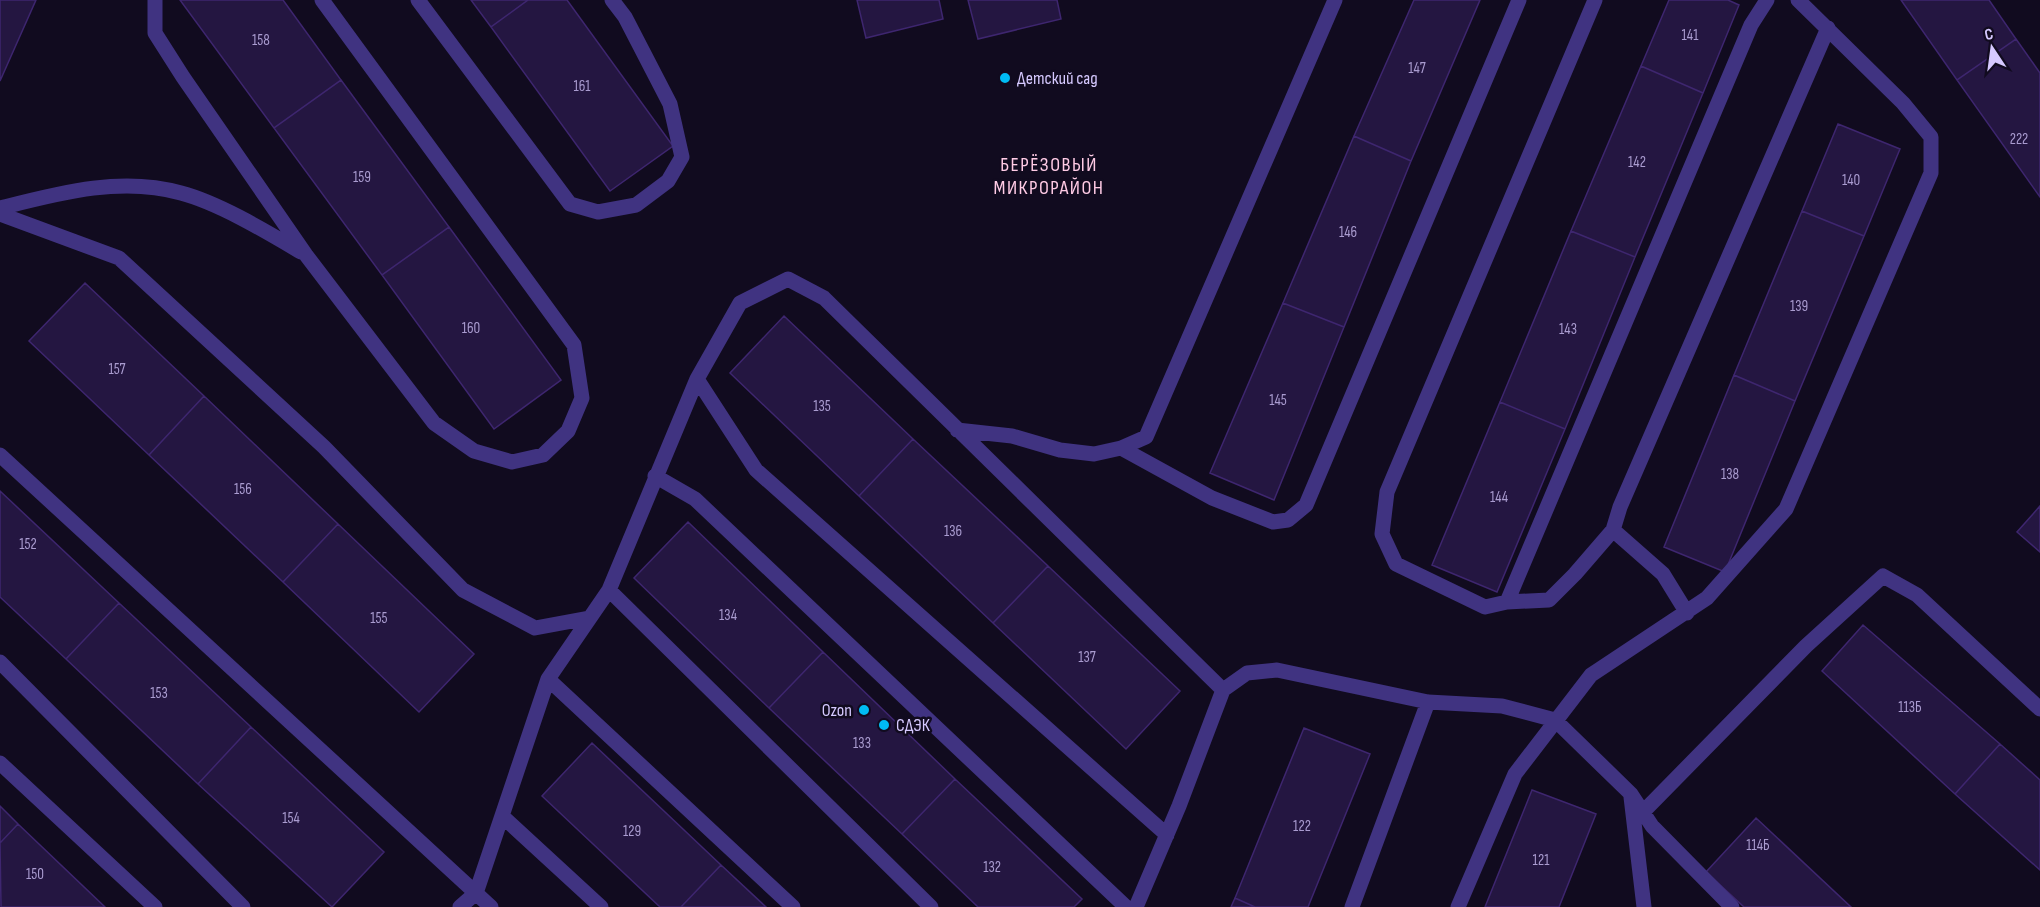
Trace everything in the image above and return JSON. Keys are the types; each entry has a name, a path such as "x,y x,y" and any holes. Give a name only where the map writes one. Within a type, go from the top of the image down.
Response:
{"lane":[{"path":"155,0 155,33 306,255 434,423 474,451 512,462 543,454 568,431 582,398 574,345 322,0"},
{"path":"418,0 570,204 598,212 636,205 668,181 682,157 670,104 625,17 612,0"},
{"path":"957,430 1012,436 1060,450 1094,454 1121,448 1146,437 1335,0"},
{"path":"1121,448 1212,498 1273,522 1288,520 1306,505 1519,0"},
{"path":"1595,0 1387,492 1382,534 1396,564 1485,607 1508,602 1549,600 1575,574 1612,530 1828,28"},
{"path":"1508,602 1751,25 1767,0"},
{"path":"1458,907 1515,774 1591,675 1707,598 1786,509 1931,173 1930,137 1903,103 1798,0"},
{"path":"0,208 70,190 136,186 182,193 229,213 306,255"},
{"path":"0,214 119,258 324,447 463,590 535,628 589,618"},
{"path":"460,907 476,893 548,679 609,590 697,380 741,303 788,279 824,298 1223,690"},
{"path":"697,380 756,470 1167,835"},
{"path":"0,455 490,907"},
{"path":"655,476 695,499 1126,907"},
{"path":"1612,530 1663,574 1686,613"},
{"path":"1643,812 1806,646 1883,576 1917,595 2040,709"},
{"path":"609,590 930,907"},
{"path":"0,663 243,907"},
{"path":"1136,907 1167,835 1223,690 1247,674 1277,670 1428,702 1502,706 1555,720 1631,794 1653,826 1732,907"},
{"path":"548,679 793,907"},
{"path":"1352,907 1428,702"},
{"path":"0,763 155,907"},
{"path":"1631,794 1644,907"},
{"path":"502,816 601,907"}],"building":[{"path":"0,0 36,0 0,81"},
{"path":"180,0 283,0 341,80 274,128"},
{"path":"471,0 528,0 491,27"},
{"path":"528,0 567,0 673,146 610,191 491,27"},
{"path":"857,0 939,0 943,19 866,38"},
{"path":"968,0 1057,0 1061,19 978,39"},
{"path":"1414,0 1480,0 1411,161 1354,136"},
{"path":"1669,0 1728,0 1739,5 1703,93 1641,66"},
{"path":"1901,0 1989,0 2016,39 1957,80"},
{"path":"2016,39 2040,73 2040,197 1957,80"},
{"path":"1641,66 1703,93 1635,257 1571,231"},
{"path":"341,80 449,227 382,275 274,128"},
{"path":"1838,124 1900,149 1864,236 1802,211"},
{"path":"1354,136 1411,161 1344,327 1283,303"},
{"path":"1802,211 1864,236 1795,401 1734,375"},
{"path":"449,227 561,380 494,429 382,275"},
{"path":"1571,231 1635,257 1565,429 1500,402"},
{"path":"85,283 204,396 149,455 29,341"},
{"path":"1283,303 1344,327 1274,500 1210,473"},
{"path":"784,316 913,439 859,496 730,373"},
{"path":"1734,375 1795,401 1725,572 1664,547"},
{"path":"204,396 338,524 283,582 149,455"},
{"path":"1500,402 1565,429 1497,592 1432,565"},
{"path":"913,439 1048,566 993,623 859,496"},
{"path":"0,491 119,603 66,659 0,597"},
{"path":"2040,506 2040,552 2017,532"},
{"path":"688,522 823,652 769,708 634,578"},
{"path":"338,524 474,654 419,712 283,582"},
{"path":"1048,566 1180,691 1126,749 993,623"},
{"path":"119,603 251,727 198,784 66,659"},
{"path":"1863,625 2000,744 1955,794 1822,671"},
{"path":"823,652 955,779 902,834 769,708"},
{"path":"251,727 384,852 332,907 198,784"},
{"path":"1304,728 1370,754 1308,907 1255,907 1235,898"},
{"path":"592,743 721,865 681,907 660,907 542,796"},
{"path":"2000,744 2040,780 2040,870 1955,794"},
{"path":"955,779 1082,899 1074,907 978,907 902,834"},
{"path":"1532,790 1596,814 1559,907 1485,907"},
{"path":"0,806 18,824 0,843"},
{"path":"1756,818 1851,907 1744,907 1706,872"},
{"path":"18,824 105,907 1,907 0,843"},
{"path":"721,865 766,907 681,907"},
{"path":"1235,898 1255,907 1231,907"}],"place":[{"name":"Детский сад","path":"1005,78"},
{"name":"Ozon","path":"864,710"},
{"name":"СДЭК","path":"884,725"}],"district":[{"name":"БЕРЁЗОВЫЙ МИКРОРАЙОН","path":"1049,176"}]}
